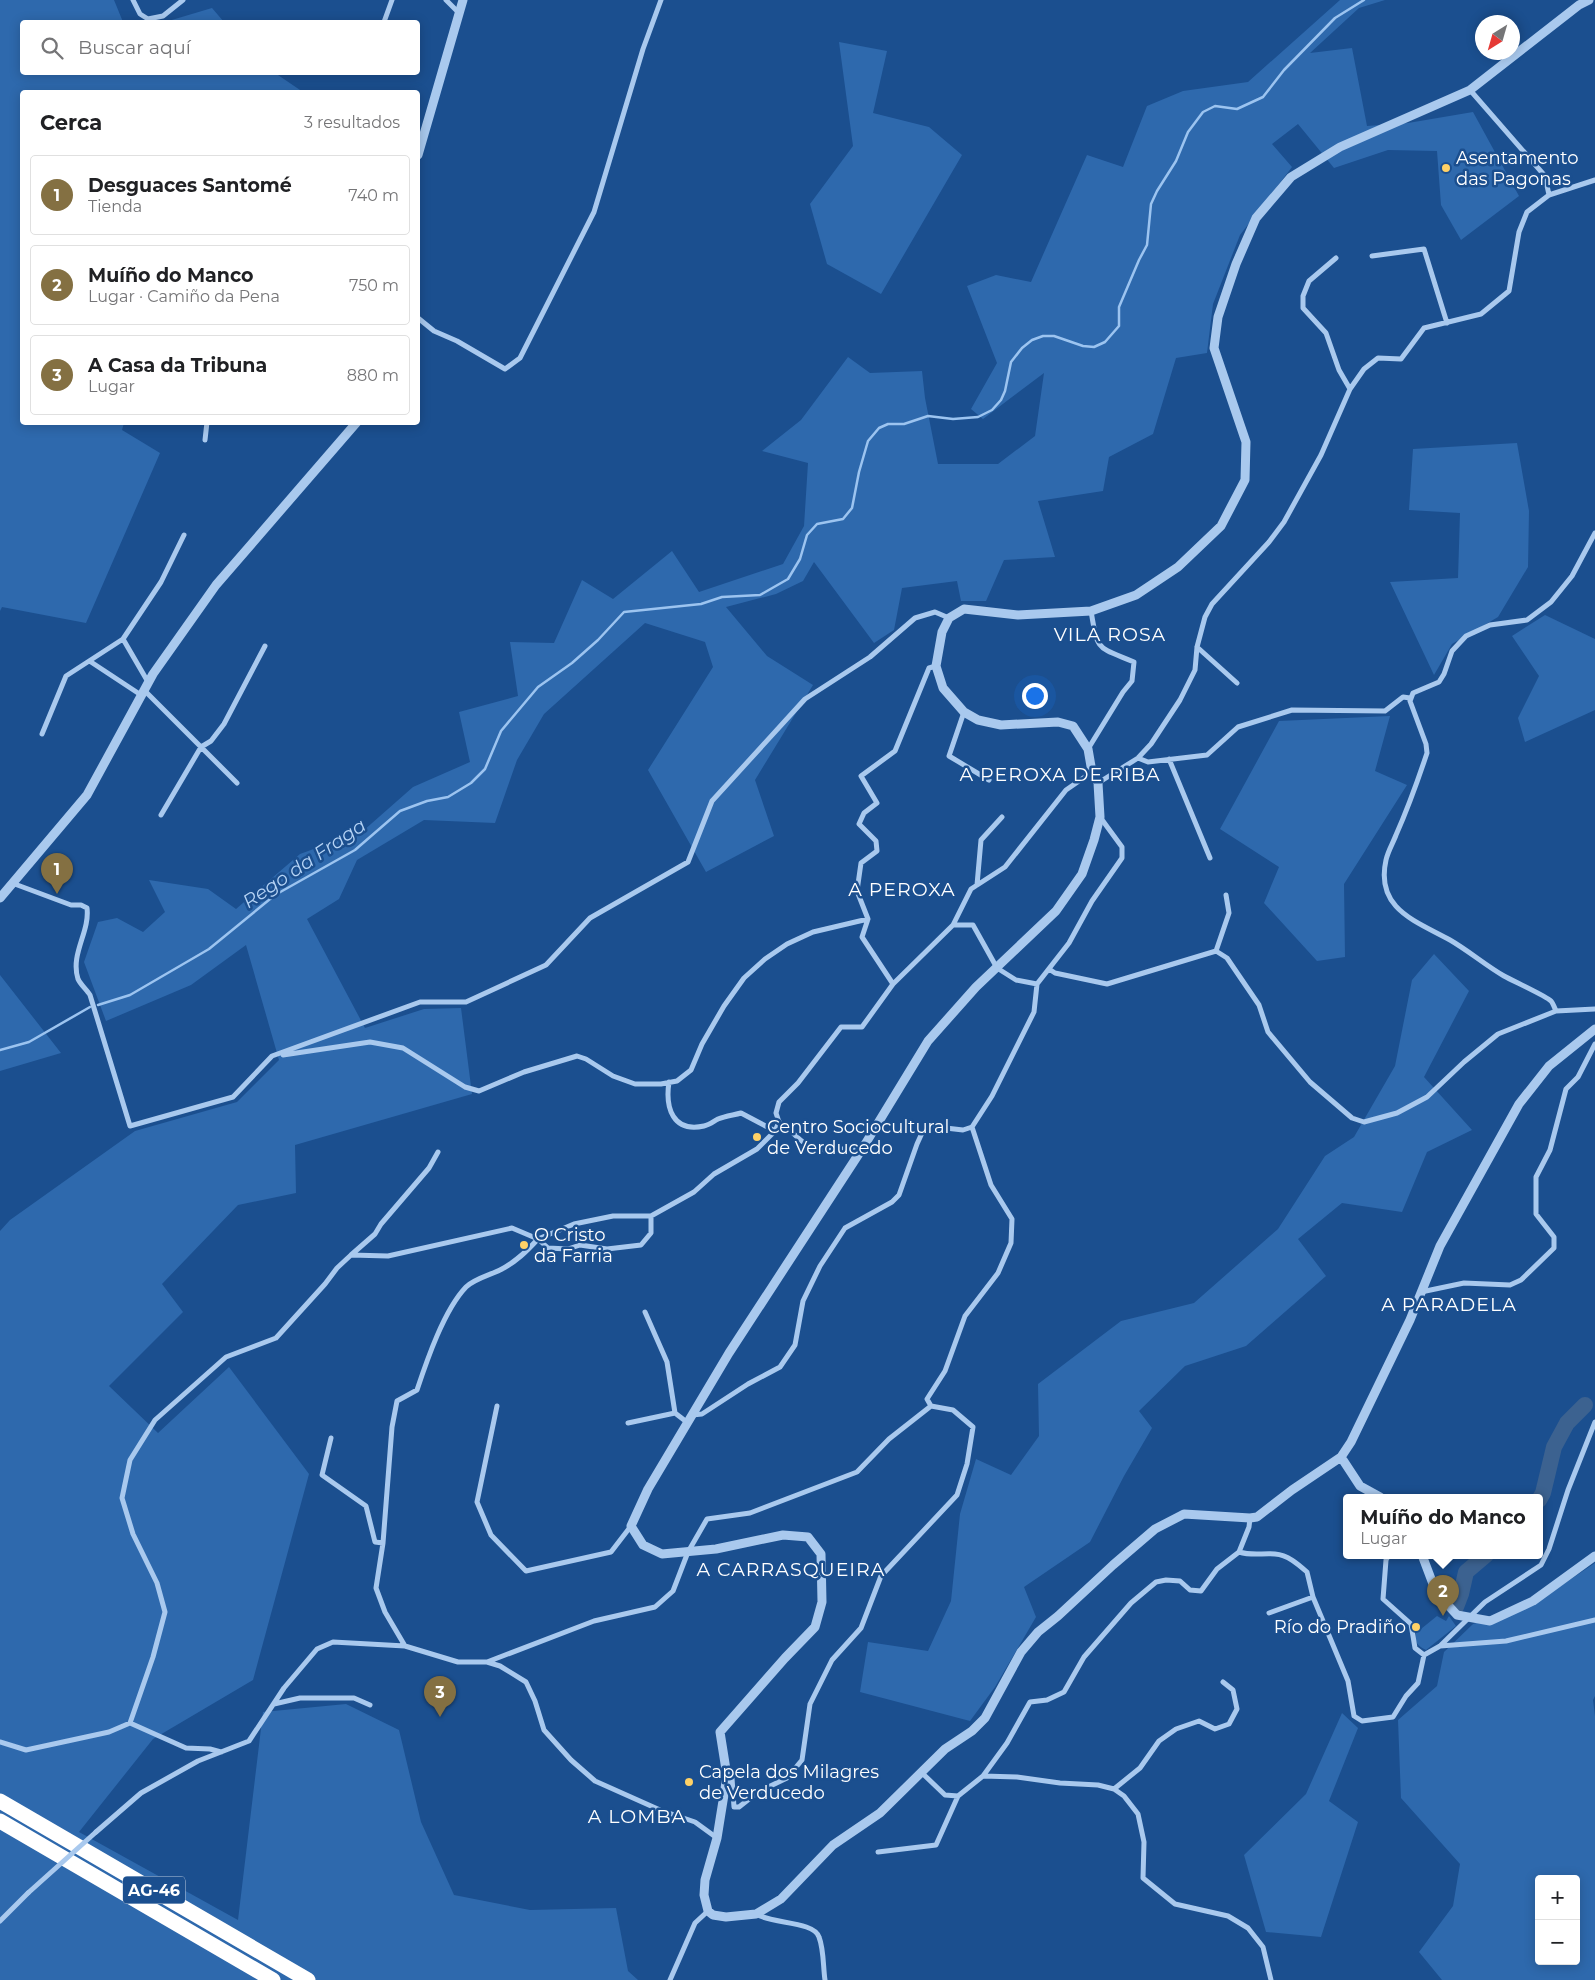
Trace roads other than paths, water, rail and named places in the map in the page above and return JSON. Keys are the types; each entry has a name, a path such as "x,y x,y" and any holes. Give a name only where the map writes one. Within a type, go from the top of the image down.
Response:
{"highway":[{"name":"AG-46","path":"0,1801 308,1980"},
{"name":"AG-46","path":"0,1821 273,1980"}],"street":[{"path":"133,0 140,14 148,19 163,16 183,0"},
{"path":"385,20 392,0"},
{"path":"446,0 459,13"},
{"path":"421,132 463,0"},
{"path":"420,320 434,331 457,341 505,369 520,358 594,212 643,49 661,0"},
{"path":"497,1406 477,1502 491,1535 526,1571 611,1552 631,1526 648,1489 729,1353 864,1146 928,1041 976,987 1056,911 1082,874 1100,817 1098,783 1092,772 1088,749 1074,726 1058,722 1001,725 978,720 964,712 943,688 936,666 942,632 949,618 964,609 1018,615 1091,611 1136,595 1178,567 1221,526 1245,480 1246,442 1214,348 1218,317 1236,264 1256,218 1291,177 1340,147 1470,90 1578,5 1589,0"},
{"path":"1470,90 1545,176 1549,195"},
{"path":"1098,783 1138,758 1150,744 1180,700 1195,670 1197,647 1205,617 1212,604 1269,542 1284,522 1321,455 1350,389 1364,369 1378,358 1401,359 1424,328 1481,314 1509,291 1519,232 1527,212 1549,195 1595,180"},
{"path":"1372,256 1424,249 1447,323"},
{"path":"1336,258 1308,281 1303,296 1303,308 1326,333 1339,370 1350,389"},
{"path":"205,440 207,425"},
{"path":"0,898 87,795 145,689 216,585 354,425"},
{"path":"1556,1011 1551,1001 1500,973 1450,940 1415,922 1400,911 1390,901 1384,878 1386,861 1427,753 1426,744 1412,708 1410,698 1413,693 1438,682 1444,674 1452,651 1466,636 1490,625 1527,620 1551,602 1572,576 1595,533"},
{"path":"42,734 66,676 91,662 123,639 161,582 184,535"},
{"path":"1088,749 1123,692 1132,681 1134,662 1101,648 1096,640 1091,611"},
{"path":"12,883 71,905 81,904 87,908 88,919 77,954 78,979 90,995 130,1126 233,1097 272,1056 420,1002 466,1002 546,965 590,918 688,862 712,801 805,699 870,657 916,618 935,612 949,618"},
{"path":"123,639 145,689"},
{"path":"160,815 200,746 211,741 224,724 266,646"},
{"path":"1197,647 1238,683"},
{"path":"91,662 145,689 237,783"},
{"path":"893,984 862,937 868,919 857,891 861,863 877,851 876,841 859,824 864,813 877,803 861,776 896,751 929,668 936,666"},
{"path":"1138,758 1148,762 1207,754 1238,727 1292,710 1385,711 1404,696 1410,698"},
{"path":"964,712 949,756 989,780"},
{"path":"1169,759 1210,858"},
{"path":"405,1646 385,1612 376,1588 383,1543 392,1427 397,1401 417,1390 426,1362 451,1309 467,1286 502,1270 523,1256 538,1239 574,1224 613,1216 651,1216 694,1192 714,1174 757,1149 775,1131 779,1122 776,1113 778,1102 798,1084 841,1027 862,1027 893,984 953,925 971,888 1005,867 1066,790 1092,772"},
{"path":"976,885 981,840 1002,817"},
{"path":"628,1423 676,1413 690,1419 702,1414 748,1384 780,1367 795,1346 803,1301 820,1266 845,1228 892,1202 899,1195 916,1144 922,1133 938,1127 964,1130 972,1127 992,1096 1034,1012 1037,984 1069,943 1092,901 1122,858 1122,847 1100,817"},
{"path":"1216,951 1228,913 1226,894"},
{"path":"272,1056 370,1042 403,1048 464,1087 479,1091 524,1072 577,1056 586,1059 613,1076 635,1084 677,1081 691,1070 702,1044 724,1006 744,978 765,959 788,944 813,932 868,919"},
{"path":"953,925 973,925 997,968 1016,980 1037,984"},
{"path":"1049,970 1055,973 1107,984 1216,951 1227,958 1259,1005 1268,1032 1310,1082 1352,1118 1364,1122 1397,1114 1427,1097 1464,1062 1498,1034 1556,1011 1595,1009"},
{"path":"631,1526 643,1546 662,1554 716,1549 783,1535 808,1538 821,1554 822,1602 816,1627 785,1658 720,1732 727,1776 716,1838 705,1880 704,1895 708,1911 713,1916 726,1917 756,1914 781,1898 833,1845 880,1813 945,1749 972,1731 985,1718 1021,1652 1038,1632 1155,1529 1184,1514 1250,1518 1266,1511 1292,1490 1341,1457 1351,1442 1410,1320 1440,1246 1520,1104 1549,1066 1580,1039 1595,1029"},
{"path":"1420,1293 1464,1283 1510,1285 1521,1280 1554,1248 1554,1237 1536,1214 1536,1177 1550,1150 1566,1090 1578,1077 1595,1044"},
{"path":"669,1082 667,1096 670,1111 679,1123 691,1128 706,1126 720,1118 741,1113 775,1131"},
{"path":"779,1122 790,1128 806,1144 821,1151 864,1146"},
{"path":"931,1406 927,1399 945,1371 965,1316 998,1273 1011,1243 1012,1219 991,1185 972,1127"},
{"path":"0,1742 26,1750 110,1732 130,1723 153,1657 165,1612 157,1583 134,1534 122,1498 130,1460 155,1420 226,1357 276,1338 320,1290 336,1268 375,1234 381,1224 430,1168 438,1152"},
{"path":"351,1255 388,1256 512,1228 538,1239 548,1248 568,1249 580,1245 608,1249 642,1245 651,1233 651,1216"},
{"path":"645,1312 667,1362 676,1413"},
{"path":"487,1662 594,1620 655,1607 672,1591 688,1552 707,1519 750,1513 857,1472 889,1439 931,1406 953,1410 973,1427 967,1464 957,1495 881,1576 861,1628 832,1660 810,1704 802,1760 787,1778 758,1792 739,1807 734,1807 732,1778 727,1776"},
{"path":"1239,1552 1249,1556 1276,1554 1291,1559 1307,1572 1313,1597 1348,1681 1354,1716 1362,1721 1393,1717 1406,1696 1418,1683 1424,1655 1440,1646 1485,1602 1541,1565 1549,1550 1568,1490 1595,1422"},
{"path":"331,1438 322,1475 366,1506 375,1542 383,1543"},
{"path":"1341,1457 1360,1486 1375,1494"},
{"path":"878,1852 936,1845 958,1796 984,1776 1007,1743 1030,1702 1047,1700 1064,1692 1084,1657 1131,1603 1156,1582 1166,1580 1180,1581 1190,1590 1201,1592 1217,1569 1239,1552 1249,1527 1250,1518"},
{"path":"1424,1559 1436,1592 1456,1615 1490,1621 1533,1601 1595,1556"},
{"path":"1387,1559 1383,1599 1411,1624 1415,1648 1424,1655"},
{"path":"1269,1612 1313,1597"},
{"path":"1440,1646 1506,1641 1595,1620"},
{"path":"0,1921 28,1893 141,1793 198,1760 250,1741 284,1688 317,1649 334,1642 405,1646 458,1662 487,1662 500,1666 526,1682 535,1701 544,1730 571,1760 595,1781 660,1810 695,1822 716,1838"},
{"path":"1114,1789 1140,1768 1159,1741 1176,1729 1199,1721 1215,1729 1230,1724 1237,1709 1233,1690 1223,1682"},
{"path":"274,1704 300,1698 354,1698 370,1705"},
{"path":"130,1723 186,1748 210,1749 221,1752"},
{"path":"921,1772 945,1795 958,1796"},
{"path":"984,1776 1017,1777 1060,1783 1098,1785 1114,1789 1124,1796 1138,1814 1144,1842 1143,1878 1175,1904 1228,1916 1248,1928 1263,1946 1271,1980"},
{"path":"670,1980 695,1922 708,1911"},
{"path":"756,1914 763,1919 812,1928 819,1936 825,1980"}],"waterway":[{"name":"Rego da Fraga","path":"98,1005 130,995 209,949 275,895 355,850 400,811 427,801 448,797 471,783 485,769 501,731 538,687 572,663 598,640 624,612 701,604 722,597 760,595 788,579 800,559 807,535 817,524 843,519 852,508 859,472 868,441 879,428 888,424 904,424 928,416 953,419 978,417 992,410 1001,400 1005,391 1011,362 1022,348 1032,340 1043,336 1054,336 1083,346 1094,347 1105,342 1119,326 1119,307 1147,245 1151,204 1176,161 1188,132 1203,112 1215,106 1237,109 1263,97 1284,70 1335,18 1364,0"},
{"name":"Rego da Fraga","path":"0,1050 29,1042 90,1007"},
{"path":"1542,1494 1554,1447 1567,1423 1585,1405"},
{"path":"1456,1607 1466,1572 1481,1559"}],"place":[{"name":"Asentamento das Pagonas","path":"1446,168"},
{"name":"Desguaces Santomé","path":"57,894"},
{"name":"Centro Sociocultural de Verducedo","path":"757,1137"},
{"name":"O Cristo da Farria","path":"524,1245"},
{"name":"Muíño do Manco","path":"1443,1616"},
{"name":"Río do Pradiño","path":"1416,1627"},
{"name":"A Casa da Tribuna","path":"440,1717"},
{"name":"Capela dos Milagres de Verducedo","path":"689,1782"}],"district":[{"name":"VILA ROSA","path":"1110,634"},
{"name":"A PEROXA DE RIBA","path":"1060,774"},
{"name":"A PEROXA","path":"902,889"},
{"name":"A PARADELA","path":"1449,1304"},
{"name":"A CARRASQUEIRA","path":"791,1569"},
{"name":"A LOMBA","path":"637,1816"}]}
